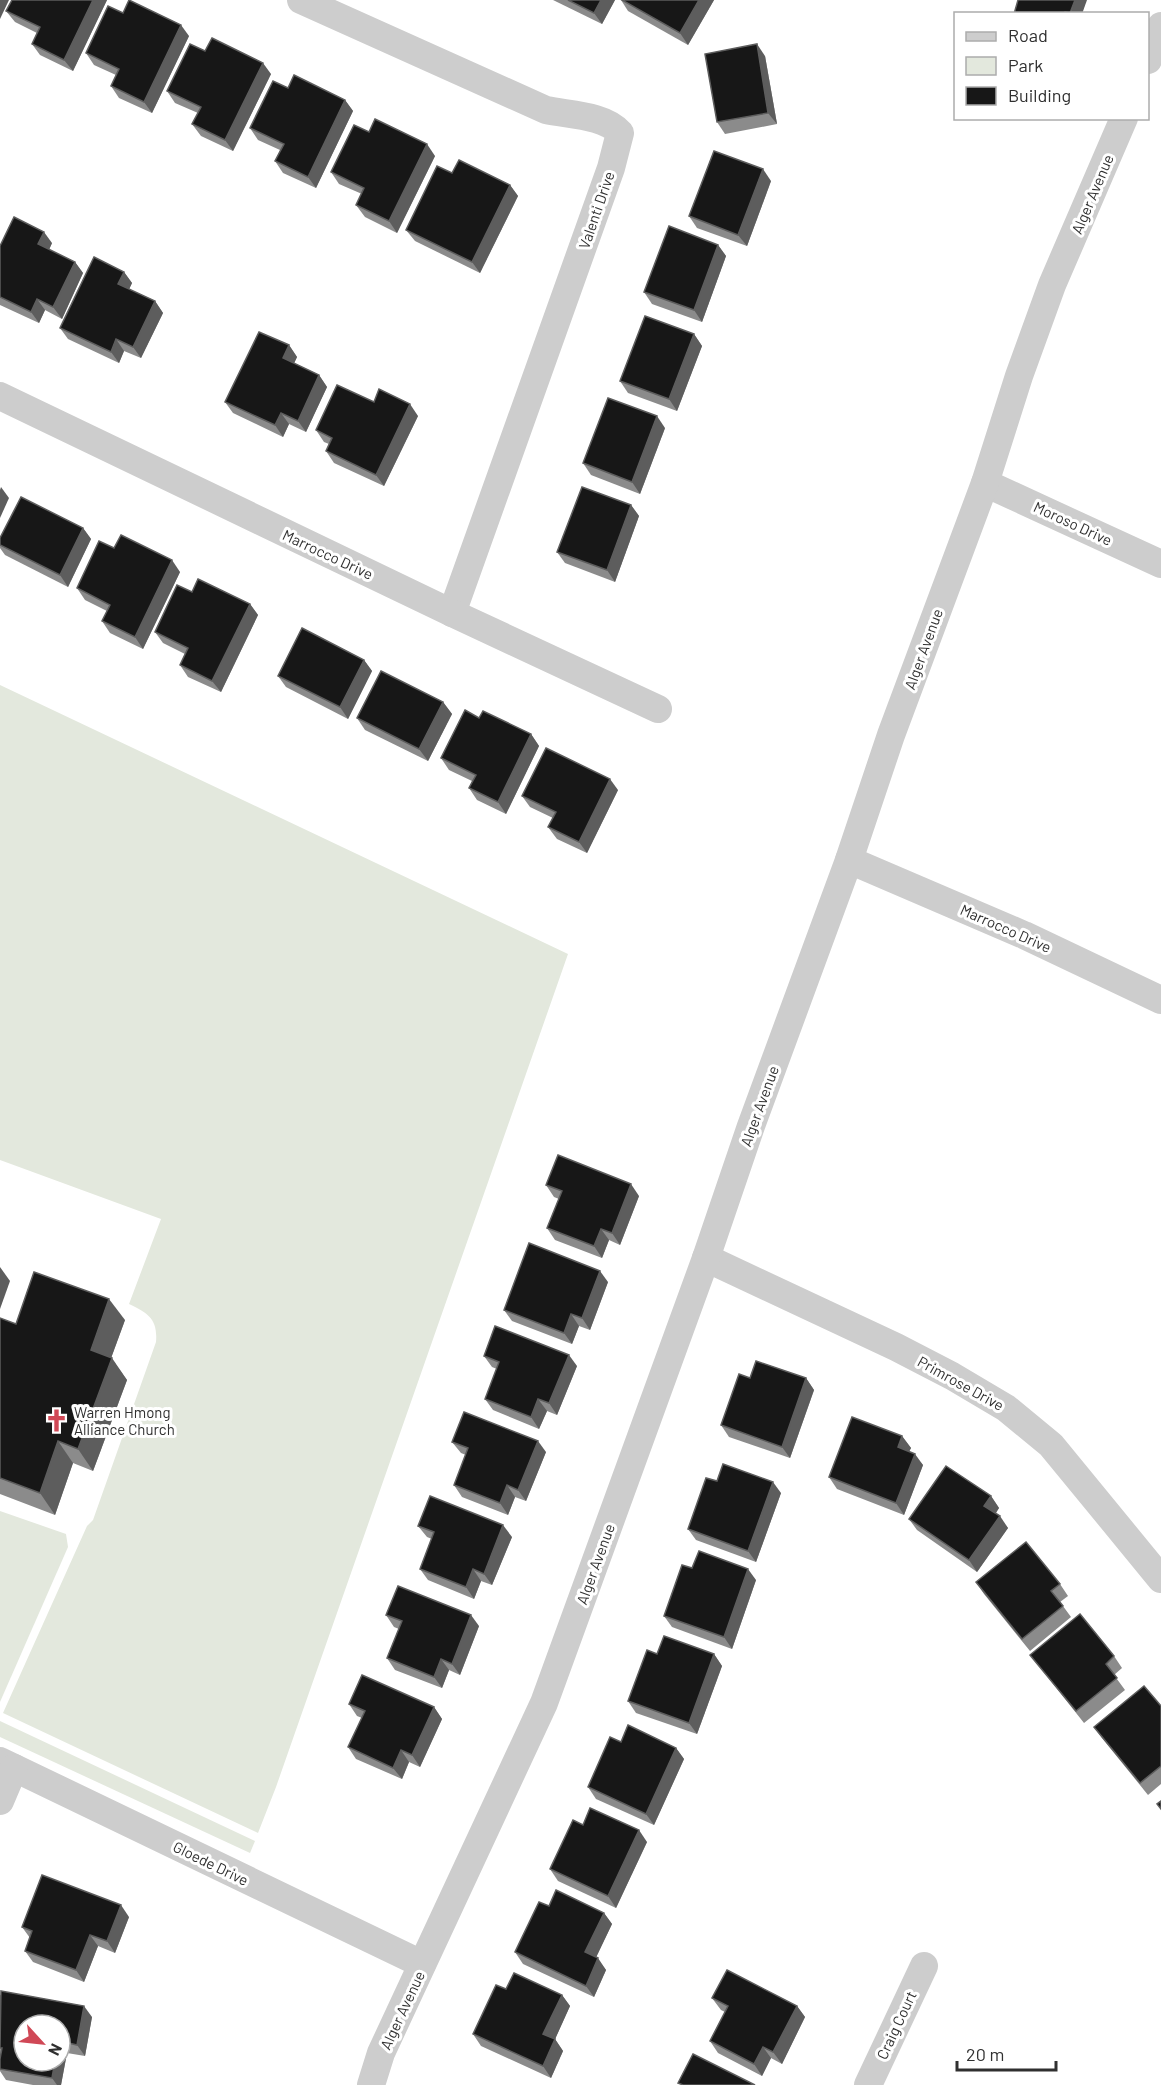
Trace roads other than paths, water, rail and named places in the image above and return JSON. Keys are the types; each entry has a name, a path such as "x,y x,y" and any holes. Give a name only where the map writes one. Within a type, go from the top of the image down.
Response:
{"street":[{"name":"Valenti Drive","path":"301,0 546,110 592,117 614,126 620,133 603,189 452,613"},
{"path":"1149,57 1161,26"},
{"name":"Alger Avenue","path":"370,2085 381,2053 544,1703 849,860 891,735 985,483 1019,376 1052,285 1123,120"},
{"name":"Marrocco Drive","path":"0,396 658,709"},
{"name":"Moroso Drive","path":"985,483 1161,564"},
{"name":"Marrocco Drive","path":"849,860 1024,936 1161,1000"},
{"name":"Primrose Drive","path":"706,1258 896,1347 1006,1408 1051,1445 1161,1579"},
{"path":"0,1801 7,1765"},
{"name":"Gloede Drive","path":"7,1765 422,1964"},
{"name":"Craig Court","path":"868,2085 924,1966"}],"place":[{"name":"Warren Hmong Alliance Church","path":"56,1421"}]}
